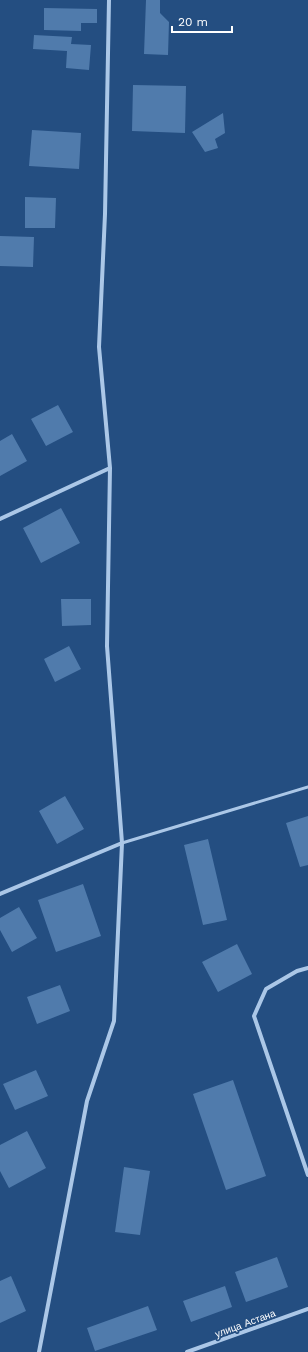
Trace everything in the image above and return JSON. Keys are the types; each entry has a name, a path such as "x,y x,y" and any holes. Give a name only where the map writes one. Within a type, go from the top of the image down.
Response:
{"street":[{"path":"39,1352 87,1100 114,1021 122,843 107,646 110,468 99,347 105,214 109,0"},
{"path":"0,519 110,468"},
{"path":"0,894 122,843"},
{"path":"308,968 297,971 266,989 254,1016 308,1175"},
{"name":"улица Астана","path":"186,1352 308,1309"}],"lane":[{"path":"122,843 308,787"}],"building":[{"path":"146,0 160,0 160,13 169,22 168,55 144,54"},
{"path":"44,8 97,9 97,23 81,23 81,31 44,30"},
{"path":"34,35 72,37 71,44 91,45 89,70 66,68 67,51 33,49"},
{"path":"133,85 186,86 185,133 132,131"},
{"path":"223,113 225,133 215,139 218,148 205,152 192,132"},
{"path":"32,130 81,133 79,169 29,166"},
{"path":"25,197 56,198 55,228 25,228"},
{"path":"0,236 34,237 33,267 0,266"},
{"path":"58,405 73,432 46,446 31,419"},
{"path":"12,434 27,461 0,476 0,441"},
{"path":"61,508 80,543 41,563 23,528"},
{"path":"61,599 91,599 91,625 62,626"},
{"path":"69,646 81,669 55,682 44,659"},
{"path":"65,796 84,829 57,844 39,811"},
{"path":"308,816 308,865 300,867 286,823"},
{"path":"208,839 227,920 203,925 184,845"},
{"path":"83,884 101,936 56,952 38,900"},
{"path":"19,907 37,938 12,952 0,930 0,918"},
{"path":"237,944 252,974 218,992 202,962"},
{"path":"60,985 70,1011 37,1024 27,997"},
{"path":"36,1070 48,1096 15,1110 3,1084"},
{"path":"233,1080 266,1176 226,1190 193,1094"},
{"path":"27,1131 46,1168 9,1188 0,1171 0,1145"},
{"path":"124,1167 150,1171 140,1235 115,1232"},
{"path":"277,1257 288,1287 246,1302 235,1272"},
{"path":"11,1276 26,1311 0,1323 0,1281"},
{"path":"225,1286 232,1307 191,1322 183,1301"},
{"path":"148,1306 157,1330 95,1351 87,1328"}]}
